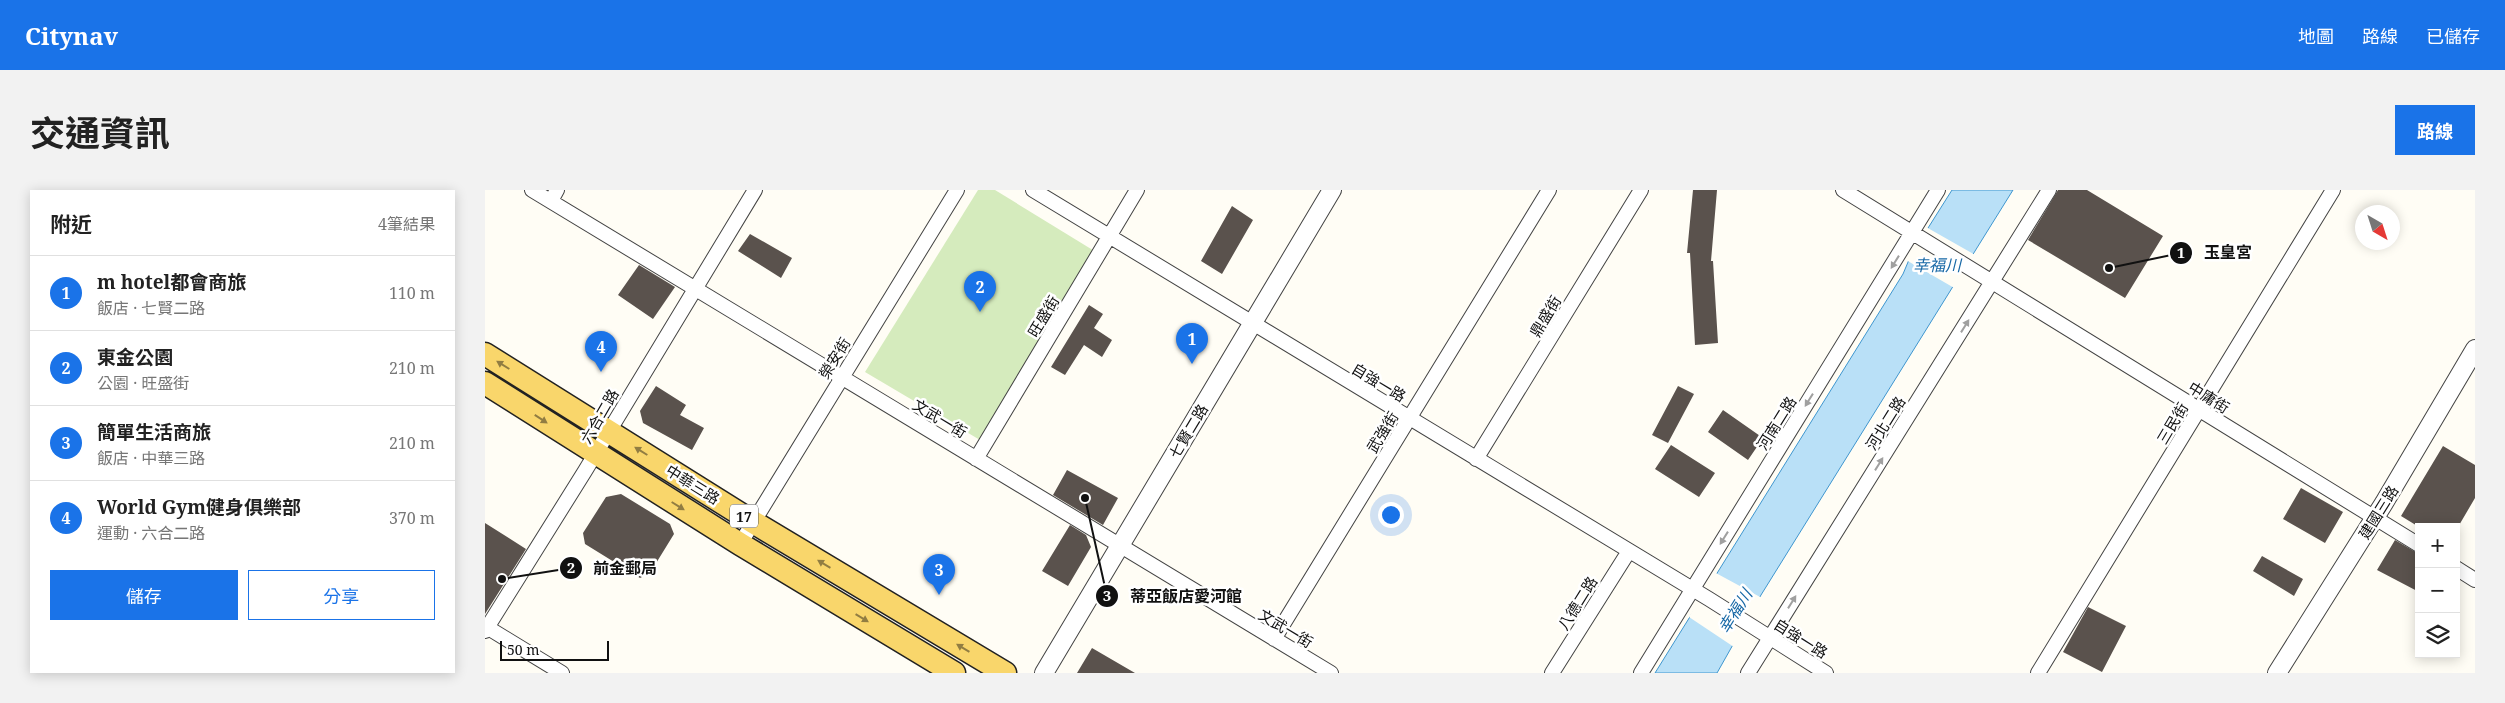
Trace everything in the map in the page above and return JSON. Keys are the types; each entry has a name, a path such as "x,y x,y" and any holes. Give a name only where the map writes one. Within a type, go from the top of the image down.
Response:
{"main road":[{"name":"中華三路","path":"485,354 753,522 1005,673"},
{"name":"中華三路","path":"485,383 740,544 954,673"}],"street":[{"name":"文武一街","path":"532,190 554,196 695,289 1331,673"},
{"name":"六合二路","path":"486,628 595,454 755,190"},
{"name":"榮安街","path":"740,544 957,190"},
{"name":"自強一路","path":"1033,190 1252,325 1709,599 1826,673"},
{"name":"旺盛街","path":"976,459 1137,190"},
{"name":"七賢二路","path":"1044,673 1332,190"},
{"name":"武強街","path":"1274,639 1549,190"},
{"name":"鼎盛街","path":"1476,459 1641,190"},
{"name":"中庸街","path":"1843,190 2415,543"},
{"name":"河南二路","path":"1641,673 1692,589 1918,236 1938,190"},
{"name":"河北二路","path":"1749,673 1764,635 1988,280 2049,190"},
{"name":"三民街","path":"2038,673 2333,190"},
{"name":"建國三路","path":"2277,673 2374,518 2475,350"},
{"name":"八德二路","path":"1552,673 1629,551"},
{"path":"2460,571 2475,580"},
{"path":"486,628 562,673"}],"green space":[{"path":"978,190 995,190 1096,252 980,440 865,372"}],"water":[{"name":"幸福川","path":"1952,190 2013,190 1761,595 1717,673 1655,673 1903,274 1911,255"}],"pier":[{"path":"1926,227 1977,256 1956,289 1906,260"},
{"path":"1714,572 1762,598 1734,647 1689,617"}],"building":[{"path":"1693,190 1717,190 1711,261 1713,261 1718,343 1695,345 1690,253 1687,253"},
{"path":"2058,190 2087,190 2163,236 2125,298 2028,240"},
{"path":"1232,206 1253,220 1222,274 1201,261"},
{"path":"750,234 792,258 781,278 738,251"},
{"path":"639,265 675,287 653,319 618,295"},
{"path":"1089,305 1103,314 1094,328 1112,340 1102,357 1084,345 1065,375 1051,367"},
{"path":"656,386 686,405 680,415 704,428 692,450 643,423 640,411"},
{"path":"1678,386 1694,394 1668,443 1652,435"},
{"path":"1723,410 1763,438 1748,460 1708,432"},
{"path":"1671,445 1715,473 1699,497 1655,469"},
{"path":"2443,446 2475,465 2475,498 2460,524 2415,523 2415,525 2401,516"},
{"path":"1067,470 1118,498 1103,525 1053,495"},
{"path":"2301,488 2343,512 2325,543 2283,519"},
{"path":"621,494 670,524 674,534 650,573 640,578 585,544 583,533 606,497"},
{"path":"485,523 526,549 485,614"},
{"path":"1070,525 1086,535 1091,547 1068,586 1042,571"},
{"path":"2395,540 2415,552 2415,590 2377,570"},
{"path":"2262,556 2303,579 2294,596 2253,571"},
{"path":"2088,607 2126,626 2102,672 2063,652"},
{"path":"1092,648 1135,673 1077,673"}],"place":[{"name":"玉皇宮","path":"2109,268"},
{"name":"東金公園","path":"980,312"},
{"name":"m hotel都會商旅","path":"1192,364"},
{"name":"World Gym健身俱樂部","path":"601,372"},
{"name":"蒂亞飯店愛河館","path":"1085,498"},
{"name":"前金郵局","path":"502,579"},
{"name":"簡單生活商旅","path":"939,595"}]}
